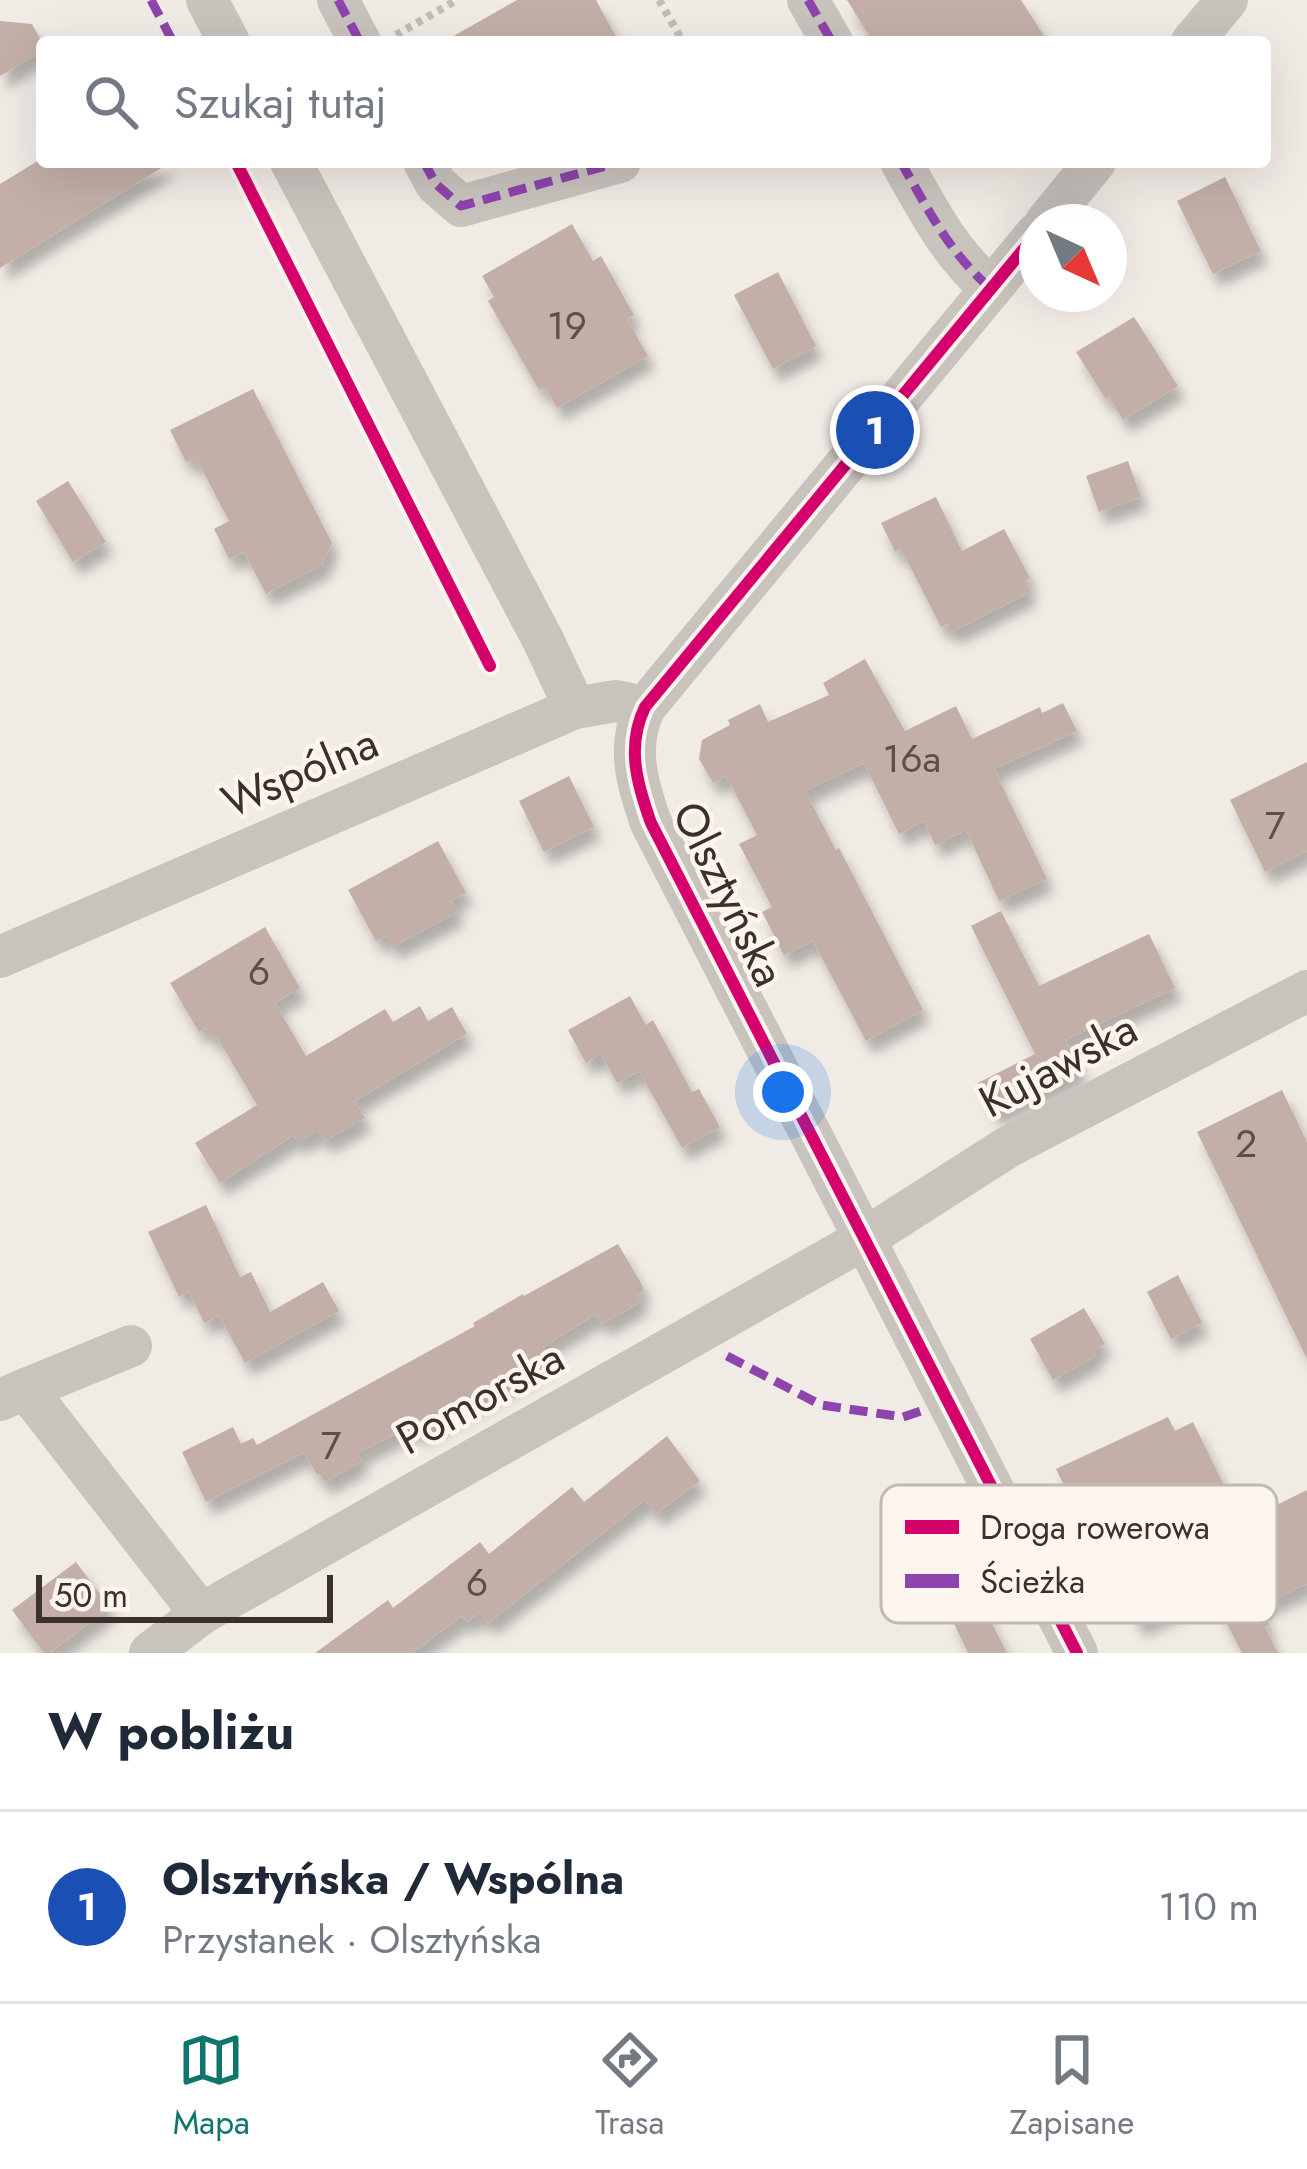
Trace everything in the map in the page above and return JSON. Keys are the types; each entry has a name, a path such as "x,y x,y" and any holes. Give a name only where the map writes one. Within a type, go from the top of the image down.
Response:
{"street":[{"path":"208,0 226,36"},
{"path":"338,0 357,36"},
{"path":"808,0 829,36"},
{"path":"1197,36 1227,0"},
{"path":"294,168 543,640 574,708"},
{"path":"427,168 436,184 461,206 598,168"},
{"path":"904,168 948,245 992,289"},
{"path":"1061,204 1090,168"},
{"path":"645,706 1019,255"},
{"name":"Wspólna","path":"0,957 574,708 616,701 645,706"},
{"name":"Olsztyńska","path":"645,706 638,724 635,776 651,823 991,1485"},
{"name":"Kujawska","path":"864,1239 1008,1147 1307,992"},
{"name":"Pomorska","path":"150,1653 201,1614 864,1239"},
{"path":"131,1346 13,1394 201,1614"},
{"name":"Olsztyńska","path":"1062,1623 1077,1653"}],"path":[{"path":"433,14 434,0"},
{"path":"394,36 457,0"},
{"path":"659,0 680,36"}],"building":[{"path":"517,0 596,0 616,36 454,36"},
{"path":"847,0 1021,0 1044,36 869,36"},
{"path":"0,21 32,24 39,36 36,55 0,76"},
{"path":"36,162 36,168 161,168 0,268 0,184"},
{"path":"1225,177 1261,251 1213,274 1177,201"},
{"path":"572,224 593,261 601,256 634,315 627,319 648,356 557,408 545,387 539,390 488,301 494,297 482,276"},
{"path":"778,272 816,346 773,369 734,295"},
{"path":"1134,317 1178,386 1123,420 1076,352"},
{"path":"253,389 332,543 322,565 266,594 244,552 229,559 214,529 229,521 196,458 186,462 170,430"},
{"path":"1128,461 1141,497 1099,512 1086,476"},
{"path":"68,481 106,542 73,562 36,501"},
{"path":"936,497 962,551 1004,529 1030,578 1025,581 1030,592 952,632 948,624 941,627 901,549 895,552 881,523"},
{"path":"865,659 905,731 956,706 972,739 1040,707 1042,713 1063,703 1077,731 994,769 1047,879 999,901 966,830 935,845 924,821 899,834 864,763 805,791 923,1010 866,1041 813,941 784,955 762,912 772,907 739,844 757,835 726,776 713,783 699,759 702,740 730,725 728,720 760,704 768,722 829,695 823,683"},
{"path":"1307,762 1307,851 1265,872 1230,800"},
{"path":"569,776 594,827 544,852 519,801"},
{"path":"438,841 466,893 451,900 458,912 392,947 386,935 376,941 348,890"},
{"path":"1001,911 1039,986 1149,934 1175,988 1066,1040 1081,1070 993,1114 978,1083 1035,1054 971,926"},
{"path":"265,927 300,988 275,1003 306,1056 385,1009 393,1022 420,1006 428,1021 452,1007 467,1034 355,1101 365,1118 325,1141 318,1130 298,1142 294,1135 220,1183 195,1143 257,1105 217,1037 213,1039 206,1027 199,1032 170,983"},
{"path":"630,996 646,1025 653,1020 692,1092 699,1089 720,1127 682,1148 639,1071 617,1083 601,1054 586,1063 568,1030"},
{"path":"1282,1090 1307,1142 1307,1359 1197,1132"},
{"path":"206,1205 240,1277 251,1272 270,1312 323,1282 339,1311 245,1363 219,1316 204,1323 189,1291 179,1297 148,1232"},
{"path":"618,1244 641,1283 644,1291 637,1295 641,1302 602,1324 596,1314 543,1347 550,1358 419,1433 414,1425 357,1453 362,1461 325,1482 304,1453 206,1502 182,1452 233,1427 241,1444 253,1438 257,1445"},
{"path":"1178,1275 1202,1323 1171,1339 1147,1292"},
{"path":"1084,1308 1105,1344 1093,1351 1096,1356 1053,1380 1030,1339"},
{"path":"1168,1417 1175,1431 1193,1422 1224,1485 1064,1485 1056,1469"},
{"path":"667,1436 700,1481 656,1514 645,1500 488,1623 480,1612 467,1622 462,1616 412,1653 315,1653 388,1600 393,1608 480,1542 489,1554 572,1487 584,1502"},
{"path":"1307,1490 1307,1584 1277,1598 1277,1505"},
{"path":"76,1562 110,1607 44,1653 12,1610"},
{"path":"954,1623 992,1623 1007,1653 968,1653"},
{"path":"1227,1623 1268,1623 1265,1627 1278,1653 1242,1653"}],"marked path":[{"path":"151,0 170,36"},
{"path":"338,0 357,36"},
{"path":"808,0 829,36"},
{"path":"427,168 436,184 461,206 598,168"},
{"path":"904,168 951,245 991,289"},
{"path":"727,1356 821,1405 903,1417 921,1411"}],"cycle path":[{"path":"239,168 490,666"},
{"path":"991,1485 651,823 635,751 645,707 1019,255"},
{"path":"1062,1623 1077,1653"}],"place":[{"name":"Olsztyńska / Wspólna","path":"875,430"}]}
